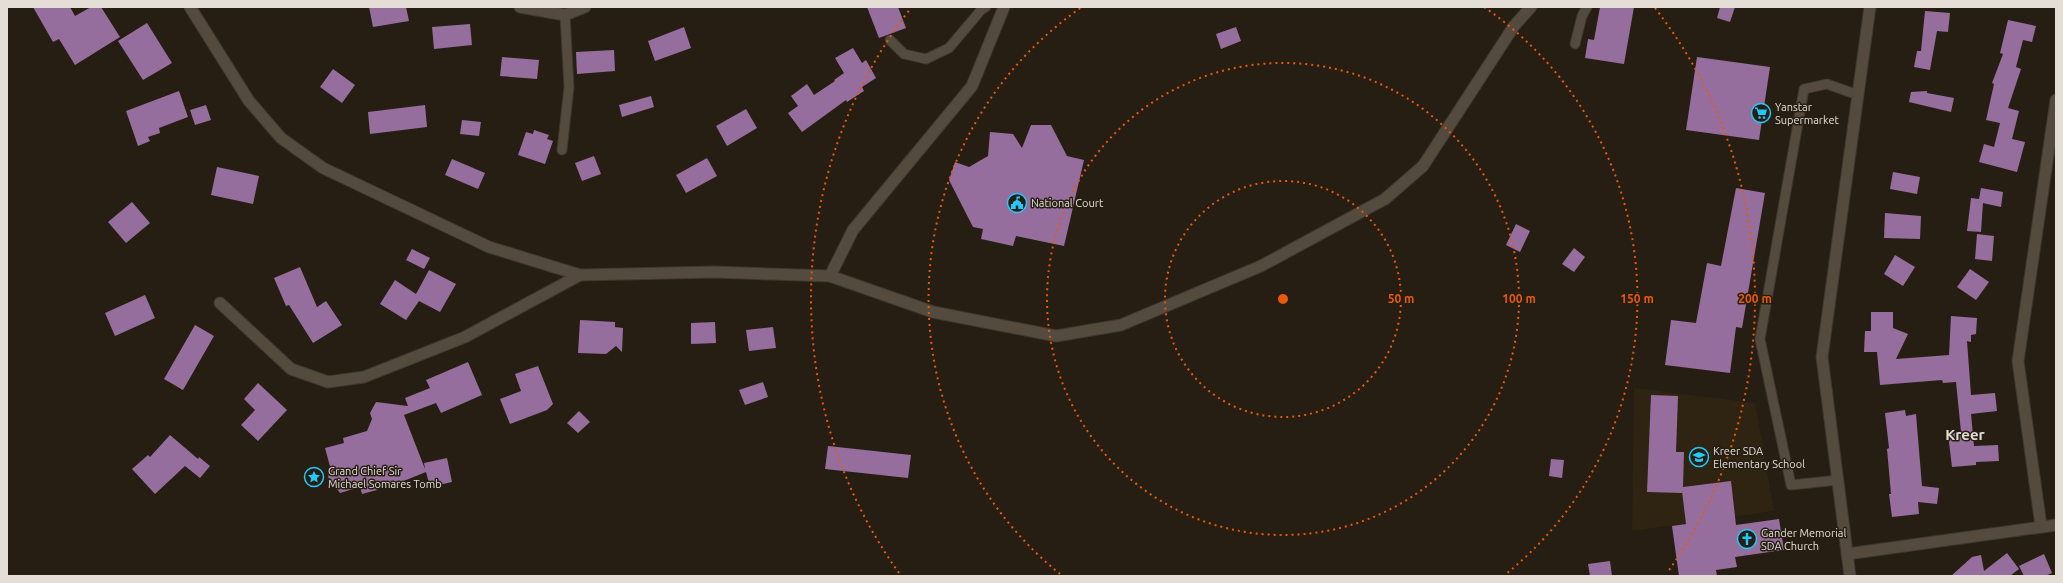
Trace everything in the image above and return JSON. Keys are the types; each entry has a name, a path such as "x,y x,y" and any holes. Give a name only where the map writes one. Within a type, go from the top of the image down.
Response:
{"street":[{"path":"190,7 249,101 282,138 323,168 489,247 580,275 714,272 830,276 933,312 1056,336 1121,325 1261,266 1385,199 1423,166 1514,26 1531,7"},
{"path":"520,7 565,15 585,7"},
{"path":"830,276 853,230 972,86 1004,7"},
{"path":"1850,576 1822,357 1870,7"},
{"path":"2041,526 2018,360 2056,100"},
{"path":"220,303 290,369 328,382 364,377 465,337 580,275"},
{"path":"1846,554 2056,525"}],"lane":[{"path":"890,40 904,54 926,59 949,48 981,10 986,7"},
{"path":"1575,44 1582,16 1587,7"},
{"path":"562,150 568,87 565,15"},
{"path":"1838,480 1791,485 1760,339 1804,89 1827,84 1858,95"}],"shaded area":[{"name":"Kreer SDA Elementary School","path":"1634,388 1755,403 1774,511 1632,531"}],"building":[{"path":"33,7 70,7 75,16 91,7 101,7 120,37 75,65 59,39 53,42"},
{"path":"369,7 406,7 409,21 373,27"},
{"path":"867,7 898,7 906,28 879,38"},
{"path":"1600,7 1634,7 1624,64 1585,58 1588,39 1594,40"},
{"path":"1720,7 1735,7 1730,22 1717,18"},
{"path":"1925,11 1950,13 1948,32 1937,31 1930,70 1914,67 1917,51 1921,51"},
{"path":"2008,20 2036,26 2032,42 2023,40 2016,67 2021,69 2008,108 2019,111 2012,139 2025,142 2017,172 1979,162 1984,144 1994,147 2000,123 1986,120 1994,84 1992,83 2003,54 2000,53"},
{"path":"147,23 172,63 143,80 118,41"},
{"path":"470,24 472,45 434,49 432,27"},
{"path":"684,27 691,48 655,61 648,41"},
{"path":"1236,27 1241,41 1221,49 1216,34"},
{"path":"853,48 862,63 866,60 876,78 862,87 864,91 847,102 846,100 802,132 788,113 798,106 791,96 807,84 814,95 835,81 834,80 844,73 835,58"},
{"path":"614,50 615,71 577,74 576,52"},
{"path":"502,57 539,60 537,79 500,76"},
{"path":"1697,57 1770,67 1759,140 1686,130"},
{"path":"333,69 355,85 342,103 320,87"},
{"path":"179,91 188,117 159,128 160,133 148,137 150,141 138,146 126,111"},
{"path":"1927,91 1927,93 1954,98 1951,112 1909,102 1911,92"},
{"path":"651,96 654,107 622,117 619,105"},
{"path":"206,105 211,120 195,125 190,110"},
{"path":"425,105 427,127 370,134 368,112"},
{"path":"746,109 757,128 727,146 716,126"},
{"path":"462,120 481,122 479,136 460,134"},
{"name":"National Court","path":"1031,125 1051,125 1067,156 1084,160 1064,246 1016,236 1013,246 981,239 983,229 973,227 949,180 955,162 969,167 988,156 990,132 1013,134 1022,148"},
{"path":"534,130 549,135 547,139 553,141 545,164 518,155 526,132 533,134"},
{"path":"594,156 601,174 582,181 575,163"},
{"path":"707,158 717,176 686,193 676,175"},
{"path":"452,159 485,173 478,189 445,175"},
{"path":"217,167 259,176 253,204 211,195"},
{"path":"1893,172 1920,177 1917,194 1890,189"},
{"path":"1736,188 1765,193 1742,328 1736,327 1730,373 1665,365 1671,320 1696,323 1707,263 1721,266"},
{"path":"1981,188 2003,192 2001,207 1983,203 1981,232 1967,231 1971,198 1979,199"},
{"path":"132,202 150,223 126,243 108,222"},
{"path":"1885,213 1921,216 1920,239 1884,238"},
{"path":"1516,224 1530,231 1520,252 1506,245"},
{"path":"1977,234 1994,236 1992,261 1975,259"},
{"path":"1574,248 1585,257 1574,272 1562,264"},
{"path":"412,249 430,258 424,269 406,260"},
{"path":"1895,255 1915,267 1903,286 1884,274"},
{"path":"300,267 317,307 326,301 342,325 313,343 289,305 286,306 274,278"},
{"path":"1970,269 1989,282 1976,300 1957,287"},
{"path":"429,270 456,284 440,312 419,301 406,320 380,304 395,280 416,294"},
{"path":"145,295 155,318 115,336 105,313"},
{"path":"1871,312 1893,312 1893,328 1908,334 1896,359 1949,355 1951,316 1977,318 1976,334 1971,335 1971,342 1967,341 1971,395 1995,393 1997,411 1971,414 1974,446 1998,445 1999,461 1976,462 1976,465 1952,467 1948,434 1961,432 1956,382 1943,383 1942,380 1880,385 1877,352 1864,352 1865,331 1871,331"},
{"path":"580,320 615,322 615,327 623,328 622,352 616,346 606,354 578,353"},
{"path":"715,322 716,343 691,344 691,323"},
{"path":"195,325 214,336 183,390 164,379"},
{"path":"773,327 776,348 749,351 746,330"},
{"path":"468,362 482,395 441,413 436,403 404,415 425,469 424,463 447,458 452,482 430,487 426,472 396,484 374,481 377,490 362,494 360,487 340,493 328,477 331,470 325,448 344,443 343,438 367,431 372,419 370,413 376,402 408,406 405,398 430,388 426,380"},
{"path":"538,366 553,404 547,410 510,424 500,399 521,391 515,374"},
{"path":"763,382 768,397 745,405 739,390"},
{"path":"258,383 287,410 258,441 241,425 255,410 244,399"},
{"path":"1651,395 1678,396 1676,452 1684,452 1683,487 1731,481 1736,525 1779,519 1784,550 1735,557 1737,567 1716,570 1717,576 1679,576 1672,526 1686,524 1682,491 1682,493 1647,492"},
{"path":"1905,410 1906,416 1916,414 1922,486 1939,488 1937,504 1918,502 1919,514 1892,517 1889,494 1891,494 1887,449 1889,448 1885,413"},
{"path":"579,411 590,422 578,433 567,423"},
{"path":"170,435 198,459 199,457 210,466 200,478 185,466 155,494 132,469 148,455 150,457"},
{"path":"828,446 911,455 908,478 825,469"},
{"path":"1551,459 1564,460 1562,478 1549,476"},
{"path":"2007,553 2019,569 2010,576 1951,576 1972,557 1981,555 1984,571"},
{"path":"2044,554 2052,573 2045,576 2024,576 2019,566"},
{"path":"1610,561 1612,576 1590,576 1588,564"}],"place":[{"name":"Yanstar Supermarket","path":"1761,113"},
{"name":"National Court","path":"1017,203"},
{"name":"Kreer SDA Elementary School","path":"1699,457"},
{"name":"Grand Chief Sir Michael Somares Tomb","path":"314,477"},
{"name":"Gander Memorial SDA Church","path":"1747,539"}],"district":[{"name":"Kreer","path":"1965,434"}]}
